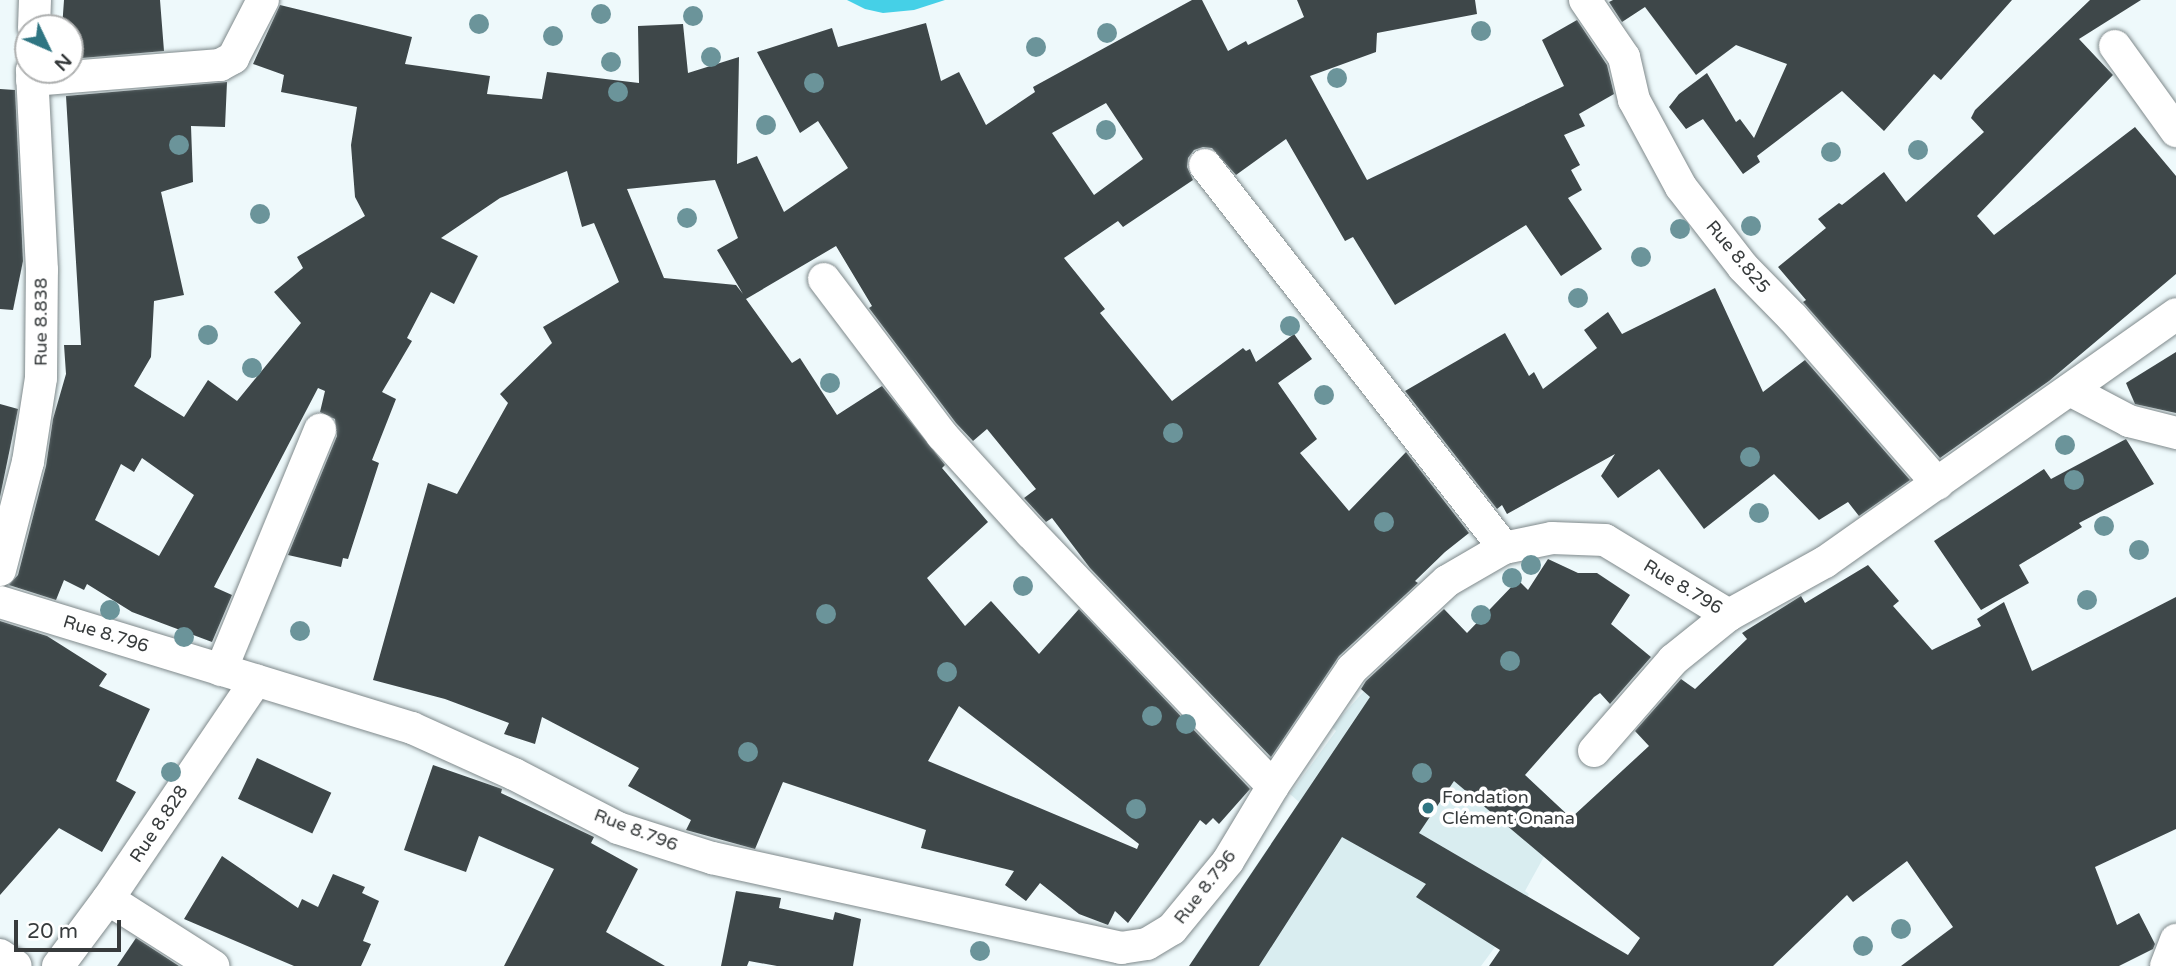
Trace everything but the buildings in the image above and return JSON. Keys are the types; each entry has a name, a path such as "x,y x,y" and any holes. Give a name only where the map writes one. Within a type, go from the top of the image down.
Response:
{"street":[{"path":"84,72 220,65 233,58 263,0"},
{"name":"Rue 8.825","path":"1585,0 1624,57 1634,100 1681,187 1743,267 1819,347 1938,484"},
{"path":"2115,46 2176,131"},
{"name":"Rue 8.838","path":"0,570 28,462 41,378 41,270 32,84"},
{"path":"1205,165 1504,548"},
{"path":"824,279 942,435 1031,533 1273,786"},
{"name":"Rue 8.796","path":"0,602 412,728 514,774 618,828 712,858 1121,948 1141,955 1172,929 1228,861 1273,786 1352,669 1447,581 1504,548 1552,538 1605,540 1729,615 1825,562 2176,314"},
{"path":"2070,390 2129,421 2176,433"},
{"path":"221,670 320,430"},
{"path":"1594,751 1673,660 1729,615"},
{"name":"Rue 8.828","path":"58,966 108,900 256,680"},
{"path":"108,900 214,966"},
{"path":"2166,966 2176,940"},
{"path":"0,955 16,966"}],"shaded area":[{"path":"847,0 945,0 914,10 883,13 865,9"},
{"name":"Fondation Clément Onana","path":"1398,653 1567,815 1525,891 1529,894 1495,947 1481,966 1211,966 1195,956 1299,802 1290,794 1336,731 1332,727"}],"place":[{"name":"Fondation Clément Onana","path":"1428,808"}]}
